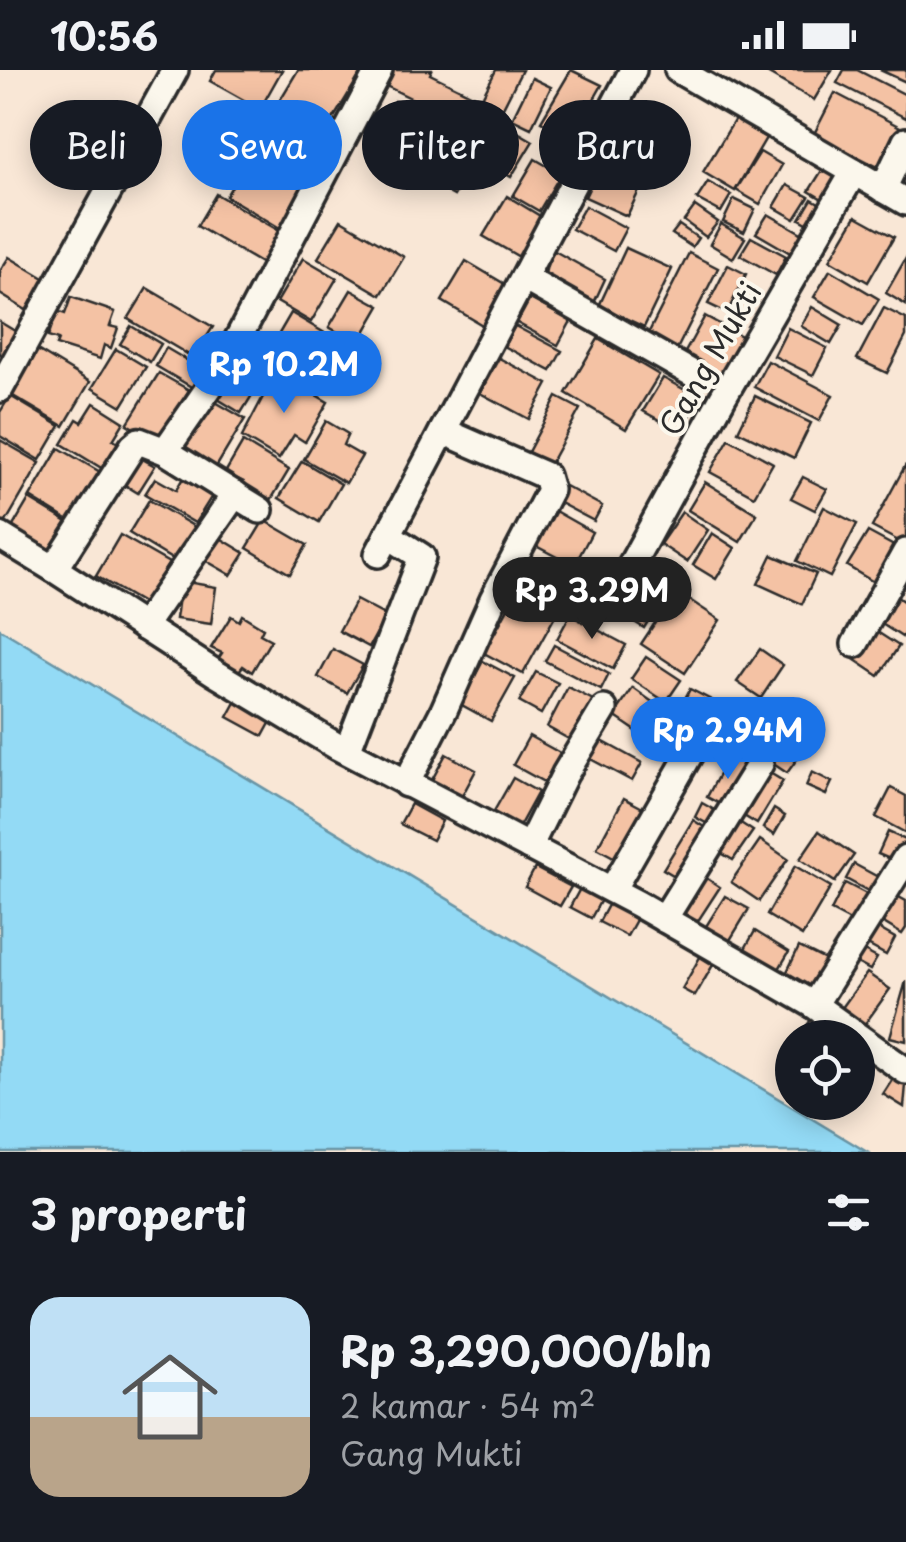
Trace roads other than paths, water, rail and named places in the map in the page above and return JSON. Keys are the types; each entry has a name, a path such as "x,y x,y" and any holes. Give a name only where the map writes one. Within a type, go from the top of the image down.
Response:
{"street":[{"path":"0,388 175,70"},
{"path":"165,451 222,369 378,70"},
{"path":"347,752 422,556 383,545 633,70"},
{"path":"678,70 906,202"},
{"path":"883,189 906,140"},
{"name":"Gang Mukti","path":"624,578 723,397 854,172"},
{"path":"524,278 695,375"},
{"path":"406,784 493,599 550,490 546,476 443,431"},
{"path":"54,569 135,443 147,441 260,510"},
{"path":"143,627 235,494"},
{"path":"0,536 347,752 612,890 814,1004 906,1070"},
{"path":"855,644 906,552"},
{"path":"530,847 565,774 604,709"},
{"path":"612,890 699,738"},
{"path":"664,919 760,764"},
{"path":"814,1004 906,858"}],"water":[{"path":"0,629 775,1097 775,1120 814,1120 867,1152 0,1152"}]}
